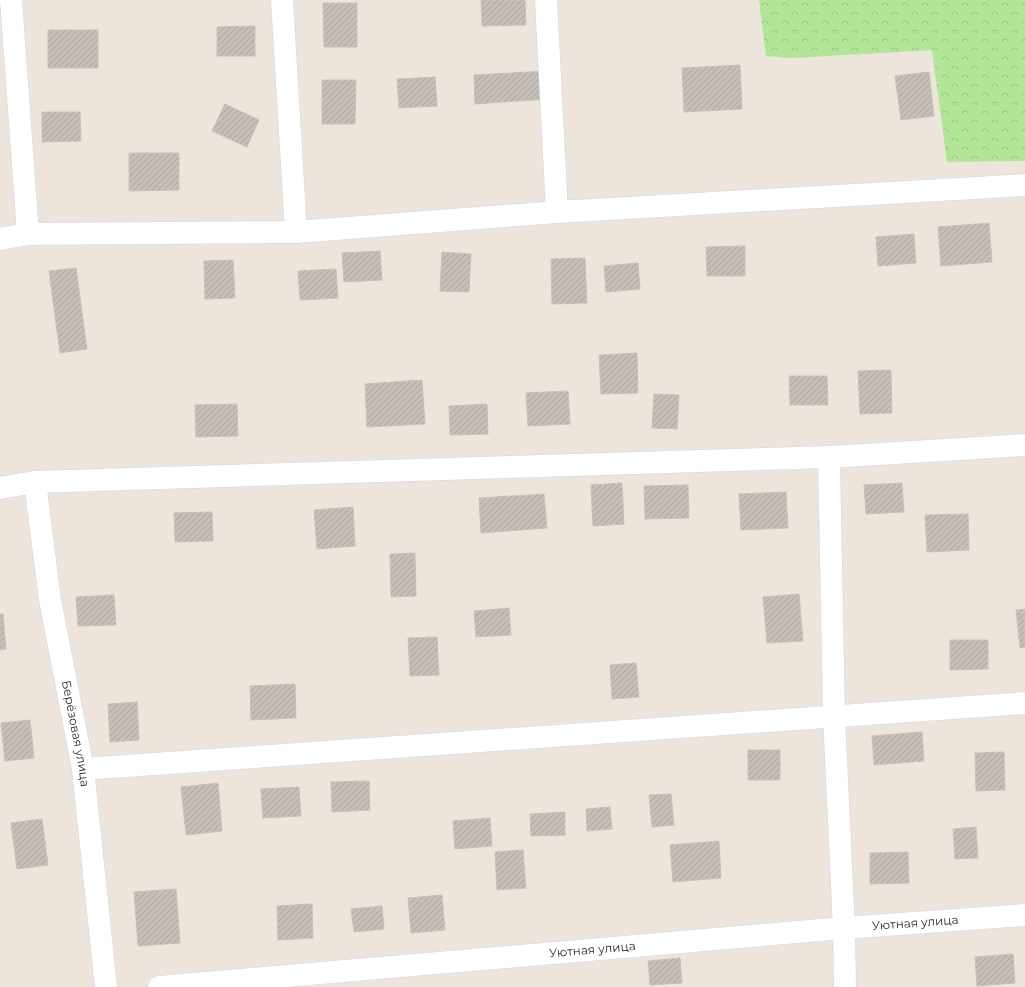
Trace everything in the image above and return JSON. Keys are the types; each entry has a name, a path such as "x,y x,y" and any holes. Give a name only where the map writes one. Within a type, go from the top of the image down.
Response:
{"street":[{"path":"11,0 28,234"},
{"path":"282,0 296,232"},
{"path":"546,0 557,212"},
{"path":"0,238 28,234 296,232 557,212 1025,185"},
{"path":"0,488 35,482 829,457 1025,445"},
{"path":"829,457 834,716 844,928 845,987"},
{"name":"Берёзовая улица","path":"35,482 50,600 83,769 106,987"},
{"path":"83,769 1025,702"},
{"name":"Уютная улица","path":"159,987 844,928 1025,915"}],"green space":[{"path":"759,0 1025,0 1025,161 947,162 932,50 792,58 766,56"}],"building":[{"path":"481,0 525,0 526,25 482,26"},
{"path":"323,3 357,3 357,47 324,47"},
{"path":"255,26 255,56 217,56 217,27"},
{"path":"48,30 98,30 98,68 48,68"},
{"path":"740,65 742,109 684,112 682,68"},
{"path":"547,71 548,99 475,104 474,75"},
{"path":"929,72 934,116 901,120 895,76"},
{"path":"435,77 437,106 399,108 397,79"},
{"path":"322,80 356,80 355,124 322,124"},
{"path":"225,104 259,120 247,147 212,131"},
{"path":"42,112 80,112 81,141 42,142"},
{"path":"129,153 179,153 179,190 129,191"},
{"path":"989,223 992,262 941,266 938,227"},
{"path":"914,234 916,263 878,266 876,237"},
{"path":"745,246 745,276 707,276 706,247"},
{"path":"380,251 382,280 344,282 342,253"},
{"path":"442,252 471,254 469,292 440,291"},
{"path":"585,258 587,303 552,304 551,259"},
{"path":"233,260 235,298 205,299 204,261"},
{"path":"638,263 640,289 606,292 604,266"},
{"path":"76,268 87,349 60,353 49,271"},
{"path":"336,269 338,298 300,300 298,271"},
{"path":"637,353 638,393 601,394 599,355"},
{"path":"891,370 892,413 860,414 858,371"},
{"path":"789,376 827,376 828,405 790,405"},
{"path":"422,380 425,424 367,427 365,384"},
{"path":"568,391 570,424 528,426 526,393"},
{"path":"654,394 679,395 677,429 652,428"},
{"path":"237,404 238,436 196,437 195,405"},
{"path":"487,404 488,434 450,435 449,406"},
{"path":"622,483 624,524 593,526 591,485"},
{"path":"902,483 904,512 866,514 864,485"},
{"path":"688,485 689,518 645,519 644,486"},
{"path":"786,492 788,528 741,530 739,494"},
{"path":"544,494 547,528 481,533 479,498"},
{"path":"353,507 355,546 317,549 314,510"},
{"path":"212,512 213,541 175,542 174,513"},
{"path":"968,514 969,550 927,552 925,515"},
{"path":"415,553 416,596 391,597 390,554"},
{"path":"799,594 803,641 767,643 763,597"},
{"path":"114,595 116,625 78,626 76,597"},
{"path":"509,608 511,635 476,637 474,611"},
{"path":"1025,609 1025,647 1020,648 1016,610"},
{"path":"0,614 3,614 6,649 0,650"},
{"path":"437,637 439,675 410,676 408,638"},
{"path":"950,640 988,640 988,669 950,670"},
{"path":"636,663 639,697 612,699 610,665"},
{"path":"295,684 296,718 251,720 250,686"},
{"path":"137,702 139,740 110,742 108,704"},
{"path":"30,720 34,758 5,761 1,723"},
{"path":"922,732 924,761 874,765 872,736"},
{"path":"748,750 780,750 780,780 748,780"},
{"path":"1004,752 1005,790 976,791 975,753"},
{"path":"369,781 370,810 332,812 331,782"},
{"path":"218,783 222,831 186,835 181,787"},
{"path":"299,787 301,816 263,818 261,789"},
{"path":"671,794 674,825 652,827 649,795"},
{"path":"610,807 612,829 587,831 586,809"},
{"path":"565,812 565,835 531,836 530,814"},
{"path":"490,818 492,846 455,849 453,821"},
{"path":"42,819 48,865 17,869 11,823"},
{"path":"976,827 978,858 955,859 953,829"},
{"path":"719,841 721,878 673,882 670,845"},
{"path":"523,850 526,888 497,890 495,852"},
{"path":"908,852 909,883 870,884 870,853"},
{"path":"176,889 180,943 138,946 134,892"},
{"path":"442,895 445,930 411,933 408,898"},
{"path":"312,904 313,938 278,940 277,906"},
{"path":"382,906 384,929 354,932 351,909"},
{"path":"1013,954 1015,983 977,986 975,957"},
{"path":"680,958 682,983 650,985 648,961"}]}
